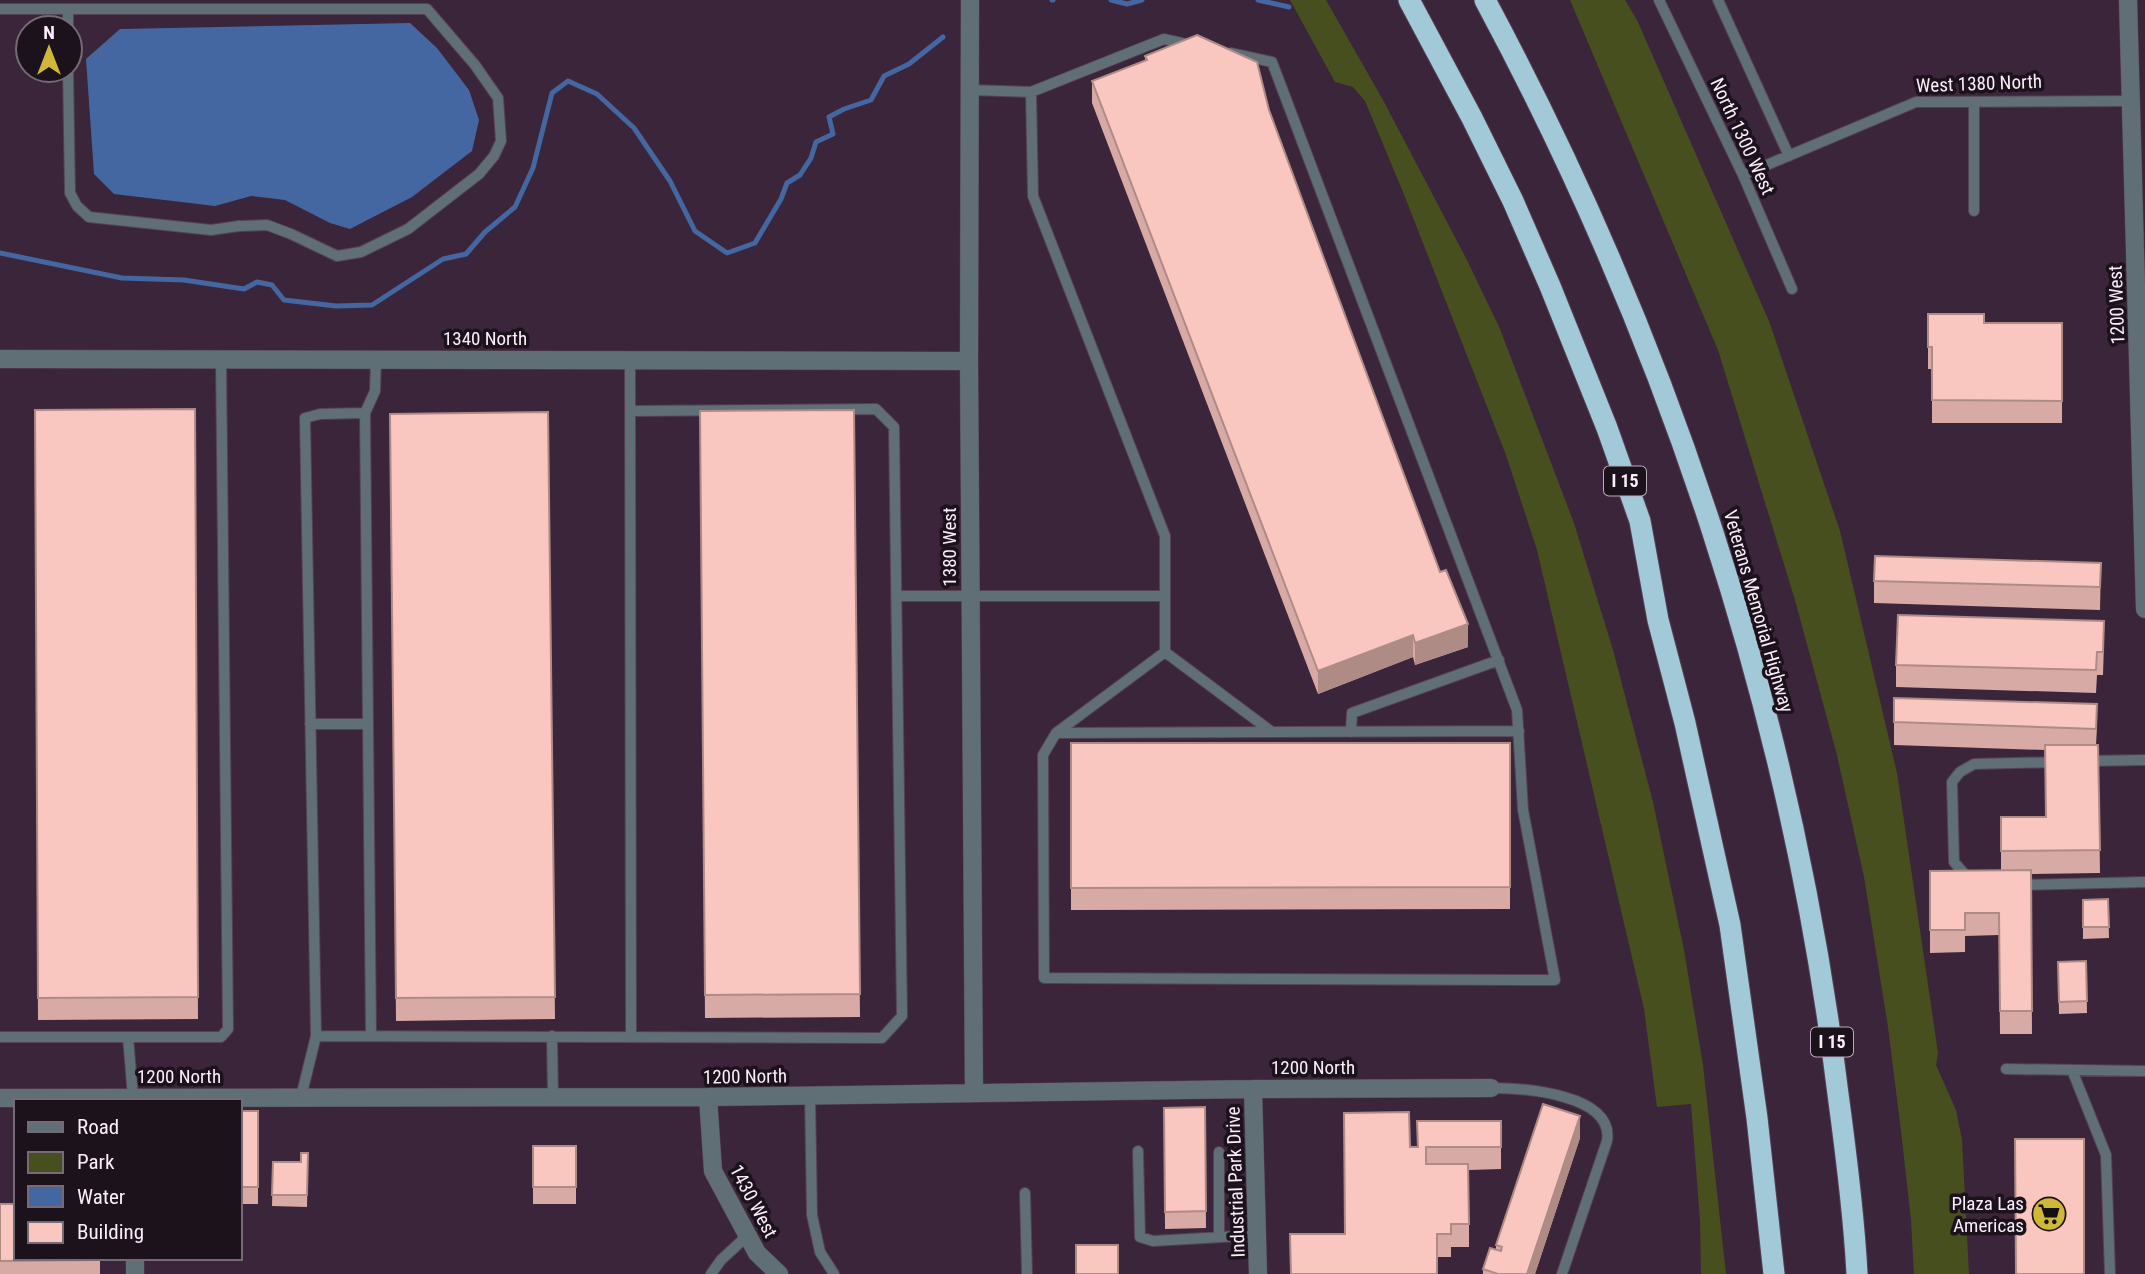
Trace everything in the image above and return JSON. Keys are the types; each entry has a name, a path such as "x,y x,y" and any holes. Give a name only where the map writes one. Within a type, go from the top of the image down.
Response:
{"highway":[{"path":"1391,0 1443,62"},
{"name":"I 15","path":"1409,0 1513,201 1602,417 1640,521 1658,620 1685,723 1730,925 1757,1118 1774,1274"},
{"name":"Veterans Memorial Highway","path":"1485,0 1564,155 1634,314 1700,493 1753,664 1790,813 1816,941 1837,1080 1857,1274"},
{"path":"1496,0 1506,39"}],"street":[{"name":"1380 West","path":"970,0 969,361 974,1093"},
{"name":"1200 West","path":"2128,0 2138,100 2145,609"},
{"name":"1340 North","path":"0,359 969,361"},
{"name":"1200 North","path":"0,1098 708,1097 1253,1088 1491,1088"},
{"name":"Industrial Park Drive","path":"1253,1088 1258,1274"},
{"name":"1430 West","path":"708,1097 713,1171 757,1253 779,1274"}],"lane":[{"name":"North 1300 West","path":"1659,0 1743,175 1792,289"},
{"path":"1718,0 1789,156"},
{"path":"0,9 427,9 475,65 498,98 500,141 494,156 479,174 408,229 361,252 337,256 267,225 211,230 89,217 77,206 70,192 68,84"},
{"path":"68,9 68,14"},
{"path":"970,90 1031,92 1164,39 1205,47"},
{"path":"1165,652 1056,733 1043,755 1044,978 1555,980 1523,810 1517,710 1499,660 1272,61 1219,50"},
{"path":"1031,92 1033,196 1165,536 1165,652"},
{"name":"West 1380 North","path":"1743,175 1916,102 2138,100"},
{"path":"1974,102 1974,211"},
{"path":"0,1037 222,1037 228,1029 220,358"},
{"path":"371,1036 365,413 375,391 376,358"},
{"path":"630,360 631,1037"},
{"path":"316,1036 882,1038 902,1016 894,427 876,408 630,411"},
{"path":"301,1097 316,1036 305,418 320,414 365,413"},
{"path":"897,596 1165,596"},
{"path":"1165,652 1273,732"},
{"path":"1351,732 1352,713 1499,660"},
{"path":"310,724 368,724"},
{"path":"1056,733 1518,731"},
{"path":"1976,884 1960,872 1954,862 1951,782 1960,772 1974,764 1993,762 2145,760"},
{"path":"2010,886 2145,881"},
{"path":"552,1036 553,1097"},
{"path":"128,1037 133,1099"},
{"path":"2006,1069 2145,1071"},
{"path":"2072,1070 2106,1155 2110,1274"},
{"path":"1491,1088 1553,1093 1587,1107 1605,1122 1609,1131 1562,1274"},
{"path":"810,1096 812,1215 820,1252 834,1274"},
{"path":"1138,1151 1140,1237 1153,1241 1257,1235"},
{"path":"1219,1152 1219,1237"},
{"path":"1025,1193 1027,1274"},
{"path":"711,1274 748,1235"}],"green space":[{"path":"1290,0 1326,0 1383,100 1500,329 1574,523 1613,650 1653,802 1684,950 1703,1065 1726,1274 1701,1274 1700,1221 1691,1104 1657,1107 1644,1009 1537,550 1506,455 1365,101 1353,87 1335,82"},
{"path":"1570,0 1625,0 1637,20 1769,321 1840,531 1897,773 1938,1053 1936,1065 1956,1110 1962,1140 1969,1274 1914,1274 1911,1220 1888,1027 1864,877 1837,755 1795,600 1718,350"}],"water":[{"path":"410,23 437,48 469,90 479,120 472,151 412,197 350,229 330,223 285,200 251,196 215,206 114,194 94,174 86,59 120,29"}],"building":[{"path":"1197,35 1257,62 1269,110 1440,572 1446,570 1468,624 1415,643 1413,635 1318,671 1092,81 1147,60 1145,56"},
{"path":"1928,314 1984,314 1984,323 2062,323 2062,401 1932,400 1932,347 1928,347"},
{"path":"195,409 198,997 38,998 35,410"},
{"path":"854,410 860,994 705,995 700,411"},
{"path":"548,412 555,997 396,998 390,414"},
{"path":"1875,556 2101,563 2100,587 1874,581"},
{"path":"1898,615 2104,621 2103,652 2097,652 2096,670 1896,665"},
{"path":"1894,698 2097,704 2096,729 1894,722"},
{"path":"1071,743 1510,743 1510,887 1071,888"},
{"path":"2045,745 2098,745 2100,850 2001,851 2001,817 2046,817"},
{"path":"2031,870 2032,1011 2000,1011 1999,913 1965,913 1965,930 1930,930 1930,871"},
{"path":"2108,899 2109,927 2083,927 2083,900"},
{"path":"2086,961 2087,1001 2059,1002 2058,962"},
{"path":"1543,1104 1580,1116 1527,1274 1498,1274 1483,1269 1490,1248 1501,1251 1502,1247 1496,1245"},
{"path":"1205,1107 1206,1211 1165,1212 1164,1108"},
{"path":"242,1111 258,1111 258,1187 242,1187"},
{"path":"1409,1112 1410,1147 1418,1147 1417,1121 1501,1121 1501,1147 1426,1147 1426,1164 1468,1164 1469,1224 1451,1224 1451,1234 1437,1234 1437,1274 1291,1274 1290,1234 1345,1234 1344,1113"},
{"path":"2015,1139 2084,1139 2084,1274 2016,1274"},
{"path":"533,1146 576,1146 576,1187 533,1187"},
{"path":"301,1153 308,1153 307,1195 272,1195 273,1162 301,1162"},
{"path":"0,1204 14,1204 14,1260 100,1260 0,1261"},
{"path":"1076,1245 1118,1245 1118,1274 1076,1274"}],"waterway":[{"path":"1111,0 1127,4 1142,0"},
{"path":"1258,0 1289,7"},
{"path":"0,253 122,278 184,280 244,289 257,282 272,285 284,300 336,306 372,305 443,259 466,254 485,232 515,207 533,168 552,93 568,81 597,94 634,128 670,181 695,231 727,253 755,243 781,199 787,183 800,175 811,158 816,142 833,134 829,117 871,100 884,76 909,64 943,37"}],"place":[{"name":"Plaza Las Americas","path":"2049,1214"}]}
